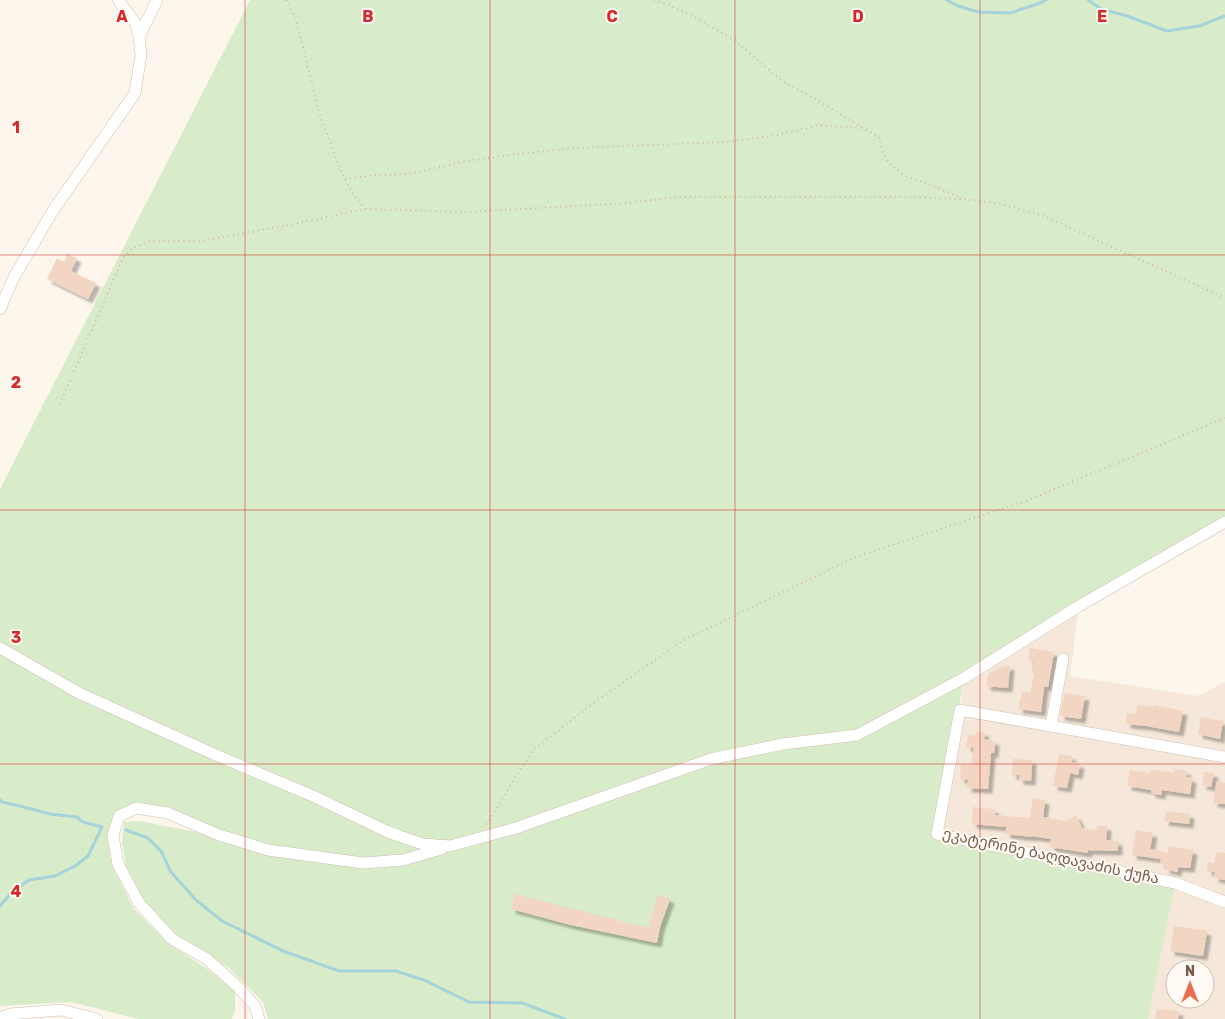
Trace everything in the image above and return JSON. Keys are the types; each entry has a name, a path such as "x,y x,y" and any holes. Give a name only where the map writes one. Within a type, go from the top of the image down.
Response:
{"street":[{"path":"0,309 14,277 54,209 135,93 142,55 139,37 136,24 118,0"},
{"path":"139,37 157,0"},
{"path":"259,1019 255,1006 239,988 207,959 172,939 139,903 118,864 113,836 119,816 136,808 168,813 219,835 268,850 363,863 403,860 516,828 710,759 783,744 857,735 964,678 1078,606 1225,522"},
{"path":"0,648 79,693 218,756 314,796 386,831 423,844 450,846"},
{"path":"1051,726 1063,659"},
{"name":"ეკატერინე ბაღდავაძის ქუჩა","path":"1225,757 960,710 937,834 1175,883 1225,902"},
{"path":"0,1018 10,1014 60,1010 97,1019"}],"path":[{"path":"286,0 296,19 320,116 341,171 352,193 365,209"},
{"path":"654,0 698,19 736,41 782,81 880,138 881,149 888,162 903,175 962,199"},
{"path":"345,179 376,175 408,174 473,160 536,152 726,142 778,135 819,125 864,128"},
{"path":"60,404 123,258 133,248 150,241 201,241 365,209 466,212 630,203 676,197 915,197 962,199 997,203 1042,215 1225,298"},
{"path":"480,828 488,823 534,750 595,702 682,641 858,556 1026,501 1225,418"}],"shaded area":[{"path":"1079,606 1070,676 1198,696 1225,682 1225,1019 1148,1019 1174,883 937,834 960,710 964,678"}],"green space":[{"path":"250,0 1225,0 1225,522 964,678 937,833 1175,883 1148,1019 268,1019 263,1002 229,968 178,936 143,903 126,867 122,842 124,822 141,821 216,835 175,813 134,803 112,819 107,837 112,866 134,909 169,944 209,970 235,992 235,1010 232,1019 138,1019 71,1002 0,1006 0,489"}],"building":[{"path":"67,254 77,258 71,271 96,283 88,299 47,279 57,258 64,262"},
{"path":"1030,648 1054,652 1048,687 1044,687 1041,712 1018,709 1022,692 1030,693 1034,674 1031,673 1034,661 1028,660"},
{"path":"1010,665 1008,688 986,686 988,674 1001,667"},
{"path":"1065,693 1085,696 1081,719 1060,716"},
{"path":"1137,705 1154,707 1154,705 1183,711 1179,732 1126,724 1127,713 1136,714"},
{"path":"1201,717 1223,721 1220,739 1198,734"},
{"path":"977,731 985,732 984,739 995,741 994,753 991,753 988,789 967,788 968,780 960,779 961,764 971,765 974,748 966,747 968,735 976,736"},
{"path":"1059,754 1072,756 1071,762 1080,764 1078,775 1070,773 1067,788 1053,786"},
{"path":"1013,759 1032,760 1031,781 1019,780 1019,775 1012,775"},
{"path":"1151,769 1174,773 1175,769 1187,771 1186,777 1192,778 1190,794 1162,790 1161,795 1151,793 1151,790 1127,786 1130,770 1150,773"},
{"path":"1204,772 1214,773 1211,787 1202,785"},
{"path":"1217,781 1225,783 1225,804 1213,803"},
{"path":"1033,798 1045,800 1043,817 1065,821 1076,815 1082,828 1097,830 1097,826 1107,826 1106,840 1118,841 1118,851 1088,850 1088,853 1050,847 1051,839 1006,834 1006,827 972,824 973,807 995,809 995,815 1030,818"},
{"path":"1166,811 1190,814 1189,824 1164,821"},
{"path":"1136,830 1153,833 1150,849 1168,853 1169,846 1193,850 1190,868 1178,867 1177,872 1165,869 1166,865 1160,864 1161,859 1132,855"},
{"path":"1216,852 1225,853 1225,880 1214,878 1215,872 1207,871 1208,862 1214,863"},
{"path":"514,894 648,928 658,894 670,899 660,927 657,943 571,925 511,909"},
{"path":"1174,926 1207,931 1203,956 1170,951"},
{"path":"1157,1009 1179,1011 1178,1019 1155,1019"}],"waterway":[{"path":"947,0 958,6 978,12 1010,13 1046,0"},
{"path":"1088,0 1101,9 1127,16 1167,31 1199,26 1225,16"},
{"path":"0,800 50,814 77,817 83,822 102,827 88,856 75,866 55,876 29,880 11,893 0,906"},
{"path":"126,830 148,838 161,851 171,872 196,900 222,921 283,951 339,971 396,971 424,980 469,1002 522,1003 565,1019"}]}
